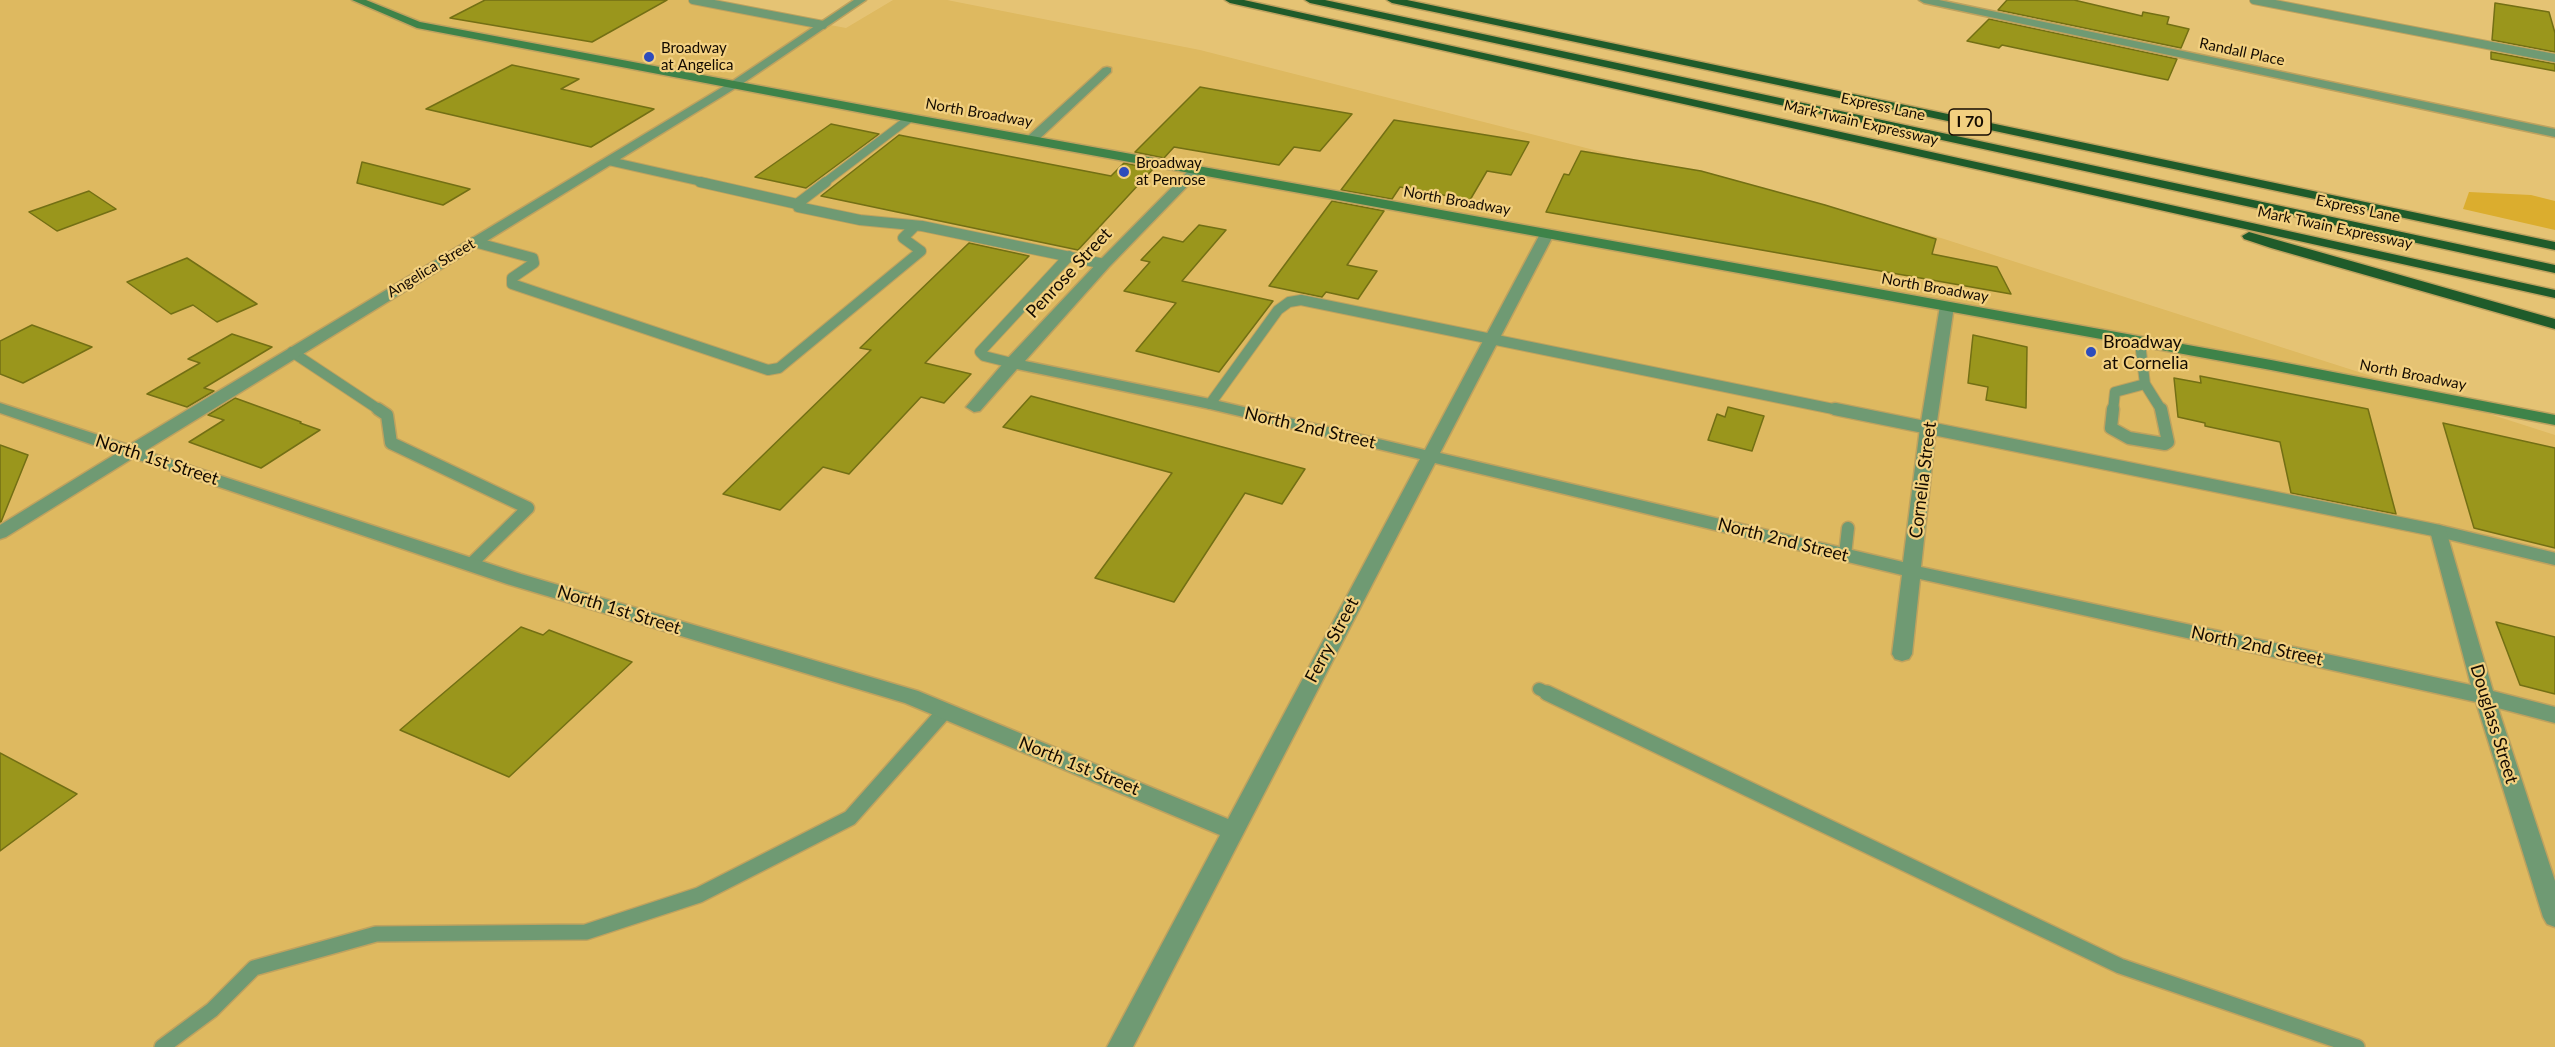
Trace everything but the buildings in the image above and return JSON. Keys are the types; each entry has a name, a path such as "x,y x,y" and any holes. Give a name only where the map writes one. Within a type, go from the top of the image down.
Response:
{"highway":[{"name":"Mark Twain Expressway","path":"1230,0 2555,294"},
{"name":"Express Lane","path":"1310,0 2555,269"},
{"name":"Mark Twain Expressway","path":"1392,0 2553,245"},
{"path":"2179,211 2276,246 2555,324"}],"main road":[{"name":"North Broadway","path":"357,0 417,25 910,118 2271,365 2555,420"}],"street":[{"name":"Angelica Street","path":"0,533 292,352 735,84 861,0"},
{"name":"Randall Place","path":"1923,0 2555,133"},
{"path":"1032,140 1107,70"},
{"name":"Penrose Street","path":"974,407 1104,264 1197,170"},
{"name":"Ferry Street","path":"1120,1047 1547,234"},
{"name":"Cornelia Street","path":"1902,654 1928,428 1947,306"},
{"name":"North 2nd Street","path":"1012,363 1210,404 1912,571 2484,696 2555,716"},
{"name":"North 1st Street","path":"0,408 471,564 911,697 1232,830"},
{"name":"Douglass Street","path":"2439,531 2484,696 2555,917"}],"lane":[{"path":"693,0 823,25"},
{"path":"2254,0 2555,58"},
{"path":"797,204 910,118"},
{"path":"609,160 797,204 798,207 860,220 915,226 1104,264"},
{"path":"474,242 533,258 534,263 512,278 512,284 768,370 779,368 921,251 903,238 915,226"},
{"path":"1012,363 984,356 980,352 1069,256"},
{"path":"1210,404 1278,310 1289,302 1301,300 2439,531 2555,559"},
{"path":"2140,343 2145,384 2161,407 2168,442 2165,444 2129,438 2111,428 2115,392 2145,384"},
{"path":"292,352 387,416 391,444 528,508 471,564"},
{"path":"1845,555 1848,528"},
{"path":"1539,689 2120,966 2357,1047"},
{"path":"162,1047 212,1010 254,968 376,934 586,932 699,895 850,818 945,711"}],"shaded area":[{"path":"0,0 699,0 846,28 893,0 947,0 1200,50 1941,238 2555,435 2555,1047 0,1047"},
{"path":"2469,192 2531,195 2555,201 2555,230 2463,209"}],"place":[{"name":"Broadway at Angelica","path":"649,57"},
{"name":"Broadway at Penrose","path":"1124,172"},
{"name":"Broadway at Cornelia","path":"2091,352"}]}
